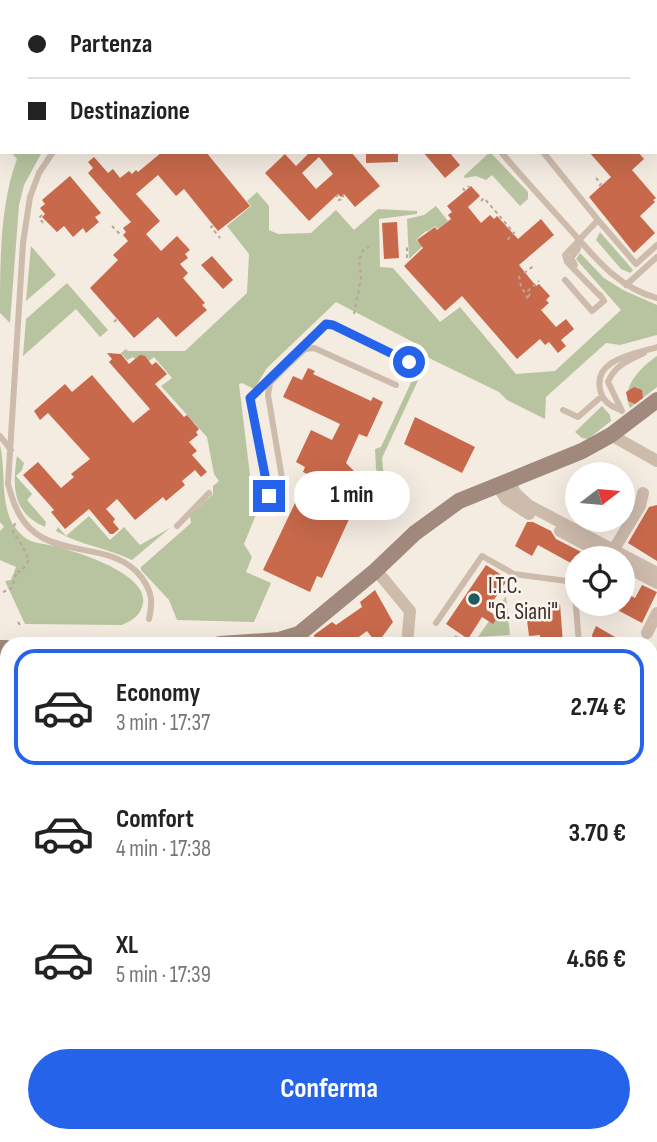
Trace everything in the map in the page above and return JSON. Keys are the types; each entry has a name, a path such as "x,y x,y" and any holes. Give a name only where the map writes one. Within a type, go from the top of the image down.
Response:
{"main road":[{"path":"303,637 415,533 459,501 580,452 611,435 624,416 657,400"}],"street":[{"path":"611,435 657,461"},
{"path":"504,484 506,499 525,512 595,546"},
{"path":"617,546 640,506 643,493"},
{"path":"635,564 657,573"},
{"path":"375,571 407,612 406,637"},
{"path":"635,571 657,583"},
{"path":"647,633 657,613"}],"lane":[{"path":"52,154 39,173 30,197 23,243 8,484 16,512 42,538 112,556 134,567 150,590 152,605 149,619"},
{"path":"503,154 579,240 582,248 626,285 642,294 657,298"},
{"path":"545,154 635,264 657,245"},
{"path":"598,220 565,255 567,262 600,296"},
{"path":"565,279 592,311 604,301 572,261 572,254 582,248"},
{"path":"626,285 657,257"},
{"path":"396,385 314,348 305,349 270,383 268,395 284,490 283,495 276,499 269,496 250,398 326,324 409,362"},
{"path":"624,416 601,396 599,382 604,369 629,354 654,348"},
{"path":"624,416 608,382 612,372 654,348"},
{"path":"563,410 578,417 601,396"},
{"path":"0,436 11,450"},
{"path":"177,526 209,493"},
{"path":"436,624 482,556 514,574 574,582 578,637"}],"path":[{"path":"596,178 601,184 597,188"},
{"path":"338,194 336,198 339,200 343,199 343,195"},
{"path":"481,201 484,198 514,233 506,240"},
{"path":"42,215 39,218 45,225"},
{"path":"112,226 122,236"},
{"path":"214,226 211,227 220,238"},
{"path":"406,257 407,246"},
{"path":"354,314 361,279 359,260 363,250 369,247"},
{"path":"524,273 534,265"},
{"path":"519,276 528,298 528,291 539,281"},
{"path":"3,592 12,588 17,570 21,572 29,560 13,532 15,523"},
{"path":"9,572 15,575"}],"green space":[{"path":"13,154 41,154 24,185 19,205 10,323 0,313 1,254 7,195 17,159"},
{"path":"488,154 492,154 528,192 528,199 520,206 492,175 486,180 476,176 464,176"},
{"path":"257,192 269,206 269,230 278,234 311,233 336,210 354,230 378,209 417,211 417,214 379,219 380,267 393,268 440,322 460,307 516,374 555,371 621,310 576,259 580,253 604,278 657,305 657,335 620,345 606,343 546,397 545,419 507,400 499,392 429,358 413,342 336,302 267,368 254,389 239,384 255,517 244,544 252,557 246,572 271,583 254,622 177,620 169,600 141,567 191,523 190,516 213,494 213,486 219,481 214,474 207,437 161,386 172,378 154,357 141,367 133,357 127,360 121,353 126,349 185,351 247,293 249,254 227,226 251,206 247,201"},
{"path":"436,206 448,221 438,229 435,226 426,231 416,240 423,246 409,259 407,219 424,215"},
{"path":"600,232 633,270 630,273 621,269 596,240"},
{"path":"31,246 56,275 26,301"},
{"path":"67,283 108,330 100,337 76,309 23,356 26,319"},
{"path":"657,356 657,387 630,408 630,385 639,372"},
{"path":"425,370 382,458 384,480 393,494 388,498 376,469 375,449 381,447 416,372"},
{"path":"602,406 610,415 611,421 588,439 582,438 575,432"},
{"path":"0,445 6,504 15,527 30,541 81,554 124,574 142,593 142,607 133,619 122,625 25,624 5,581 11,580 16,567 0,560 0,531 4,527 0,522"},
{"path":"17,456 24,463 16,476 32,494 27,500 46,522 45,527 26,514 17,498 15,479"},
{"path":"89,516 110,540 124,527 140,545 170,528 132,560 74,540 65,536 56,531 58,527 66,536"},
{"path":"506,596 510,635 478,637"}],"building":[{"path":"160,154 208,154 250,206 218,231 184,189 176,196 158,175 136,194 160,221 146,234 161,251 177,236 190,250 185,254 188,258 180,264 188,273 183,278 205,303 202,305 207,310 176,337 158,317 134,338 90,288 118,260 113,255 128,241 123,235 126,232 123,228 131,222 88,173 93,168 88,162 94,157 108,173 113,169 120,178 129,171 132,174 136,170 138,172"},
{"path":"285,154 296,166 308,154 353,154 380,186 355,207 344,194 341,197 338,194 309,221 265,173","holes":["319,157 333,174 316,189 302,173"]},
{"path":"366,154 398,154 398,162 366,163"},
{"path":"425,154 451,154 460,165 445,178"},
{"path":"591,154 640,154 644,159 632,170 656,198 640,216 655,233 634,253 589,197 611,177"},
{"path":"70,176 101,213 95,217 99,222 86,233 83,228 73,237 64,226 57,232 42,217 45,214 40,208 45,204 42,200"},
{"path":"471,186 480,196 468,207 481,223 490,215 494,219 497,216 518,239 541,219 554,235 519,265 536,286 539,284 550,296 546,300 549,303 541,310 556,327 566,319 574,329 561,340 566,346 558,353 549,342 545,345 540,339 517,359 462,296 445,311 404,266 423,248 417,240 451,219 448,215 452,212 447,206"},
{"path":"397,222 399,258 384,259 382,223"},
{"path":"212,256 233,280 223,289 201,265"},
{"path":"107,353 121,354 129,364 140,355 145,356 152,365 156,362 167,374 155,384 184,417 187,415 199,429 196,432 198,435 189,442 197,451 192,455 207,472 201,477 195,470 182,481 185,485 166,501 163,497 135,520 117,499 106,509 119,529 113,534 110,534 89,509 65,529 51,512 54,510 23,475 38,462 61,488 74,477 71,474 90,459 48,413 40,420 34,411 65,384 72,392 92,375 133,423 150,409 109,362 112,359"},
{"path":"308,368 315,371 313,374 371,401 373,397 383,402 367,437 359,434 346,463 360,477 367,501 365,505 356,504 322,578 317,576 310,592 263,570 296,501 301,504 313,477 303,472 305,467 296,462 311,430 332,440 340,424 283,397 293,376 302,380"},
{"path":"634,387 642,390 643,398 635,404 628,401 626,392"},
{"path":"415,417 475,447 462,473 404,444"},
{"path":"657,505 657,561 628,543 649,507"},
{"path":"527,522 533,522 551,531 556,539 570,546 565,546 565,560 538,545 532,556 515,546"},
{"path":"486,565 508,579 487,610 498,617 493,624 482,617 469,637 465,637 446,624"},
{"path":"642,585 657,592 642,623 629,616 635,616 635,598"},
{"path":"375,590 393,622 382,637 372,637 367,631 359,637 314,637 332,622 336,625 362,607 360,602"},
{"path":"560,604 562,637 529,636 527,620 539,619 538,606"},
{"path":"596,626 615,637 592,637"}],"place":[{"name":"I.T.C. \"G. Siani\"","path":"474,599"}],"route":[{"path":"269,496 250,398 326,324 409,362"}]}
